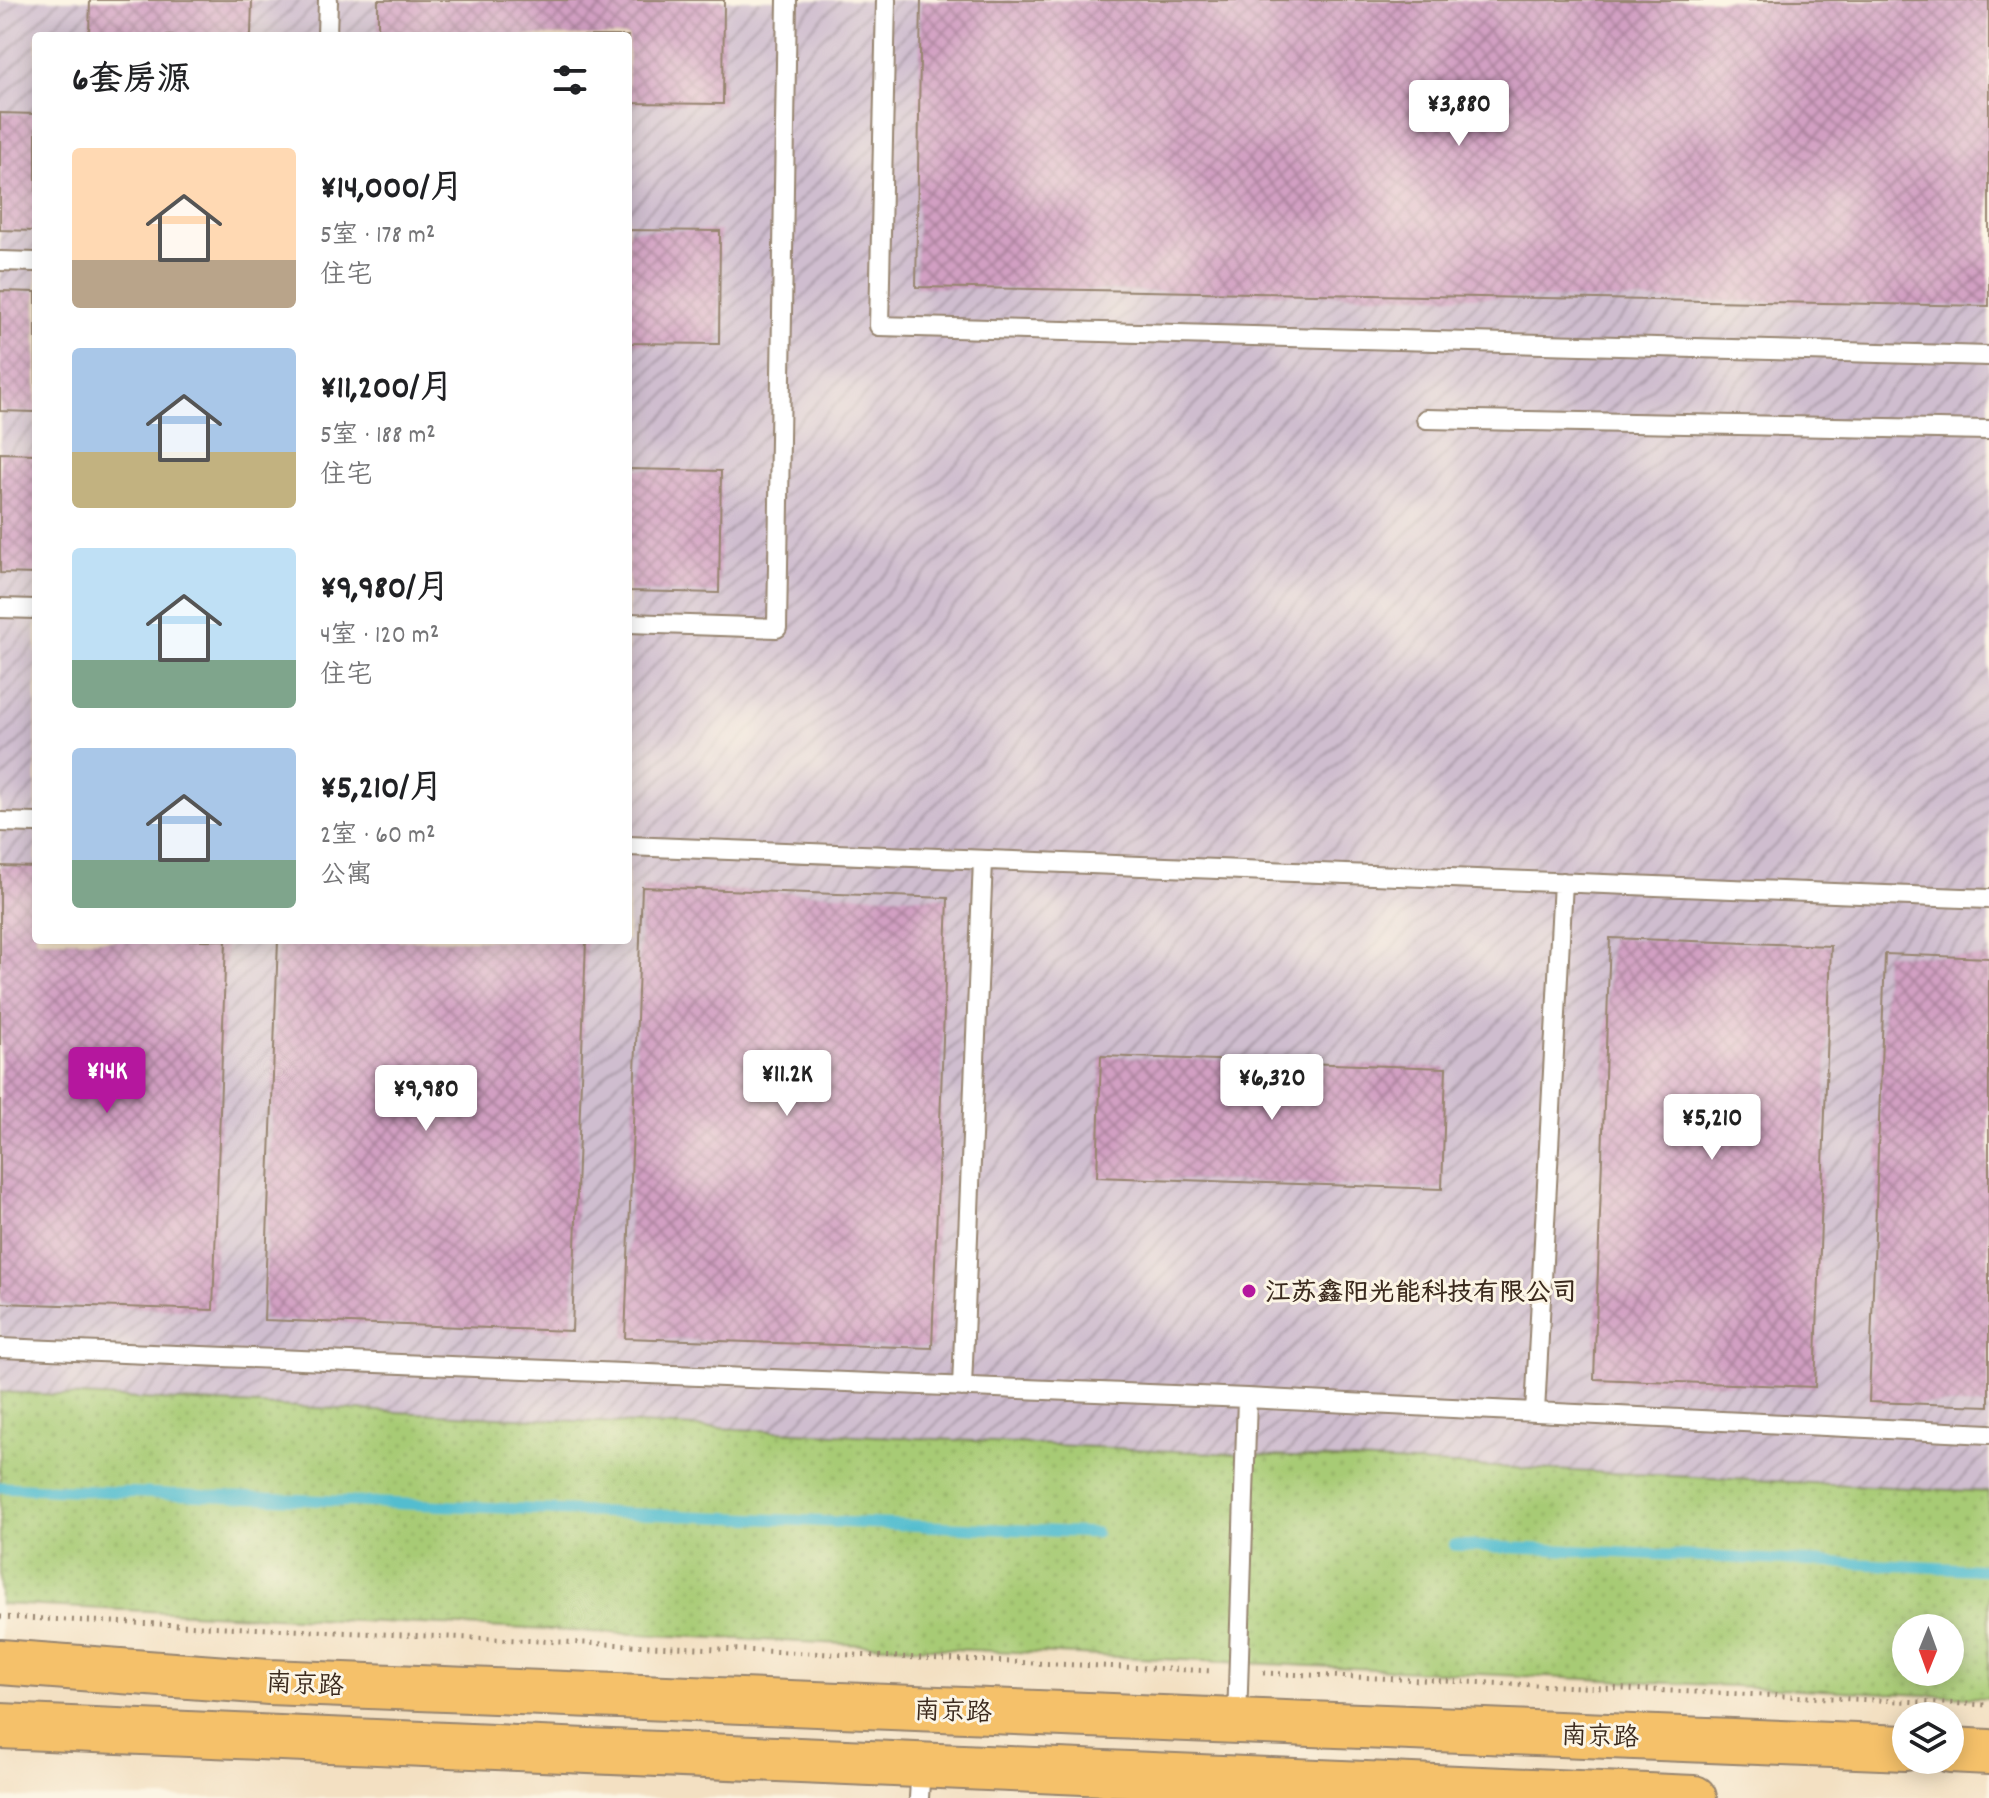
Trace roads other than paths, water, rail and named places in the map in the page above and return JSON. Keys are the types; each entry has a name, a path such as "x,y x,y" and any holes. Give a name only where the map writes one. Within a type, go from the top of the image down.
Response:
{"main road":[{"name":"南京路","path":"0,1662 269,1682 1892,1747"},
{"path":"0,1726 920,1782 1694,1798"},
{"path":"1964,1751 1989,1752"}],"lane":[{"path":"327,32 328,0"},
{"path":"632,623 777,628 787,0"},
{"path":"886,0 879,326 1989,356"},
{"path":"0,261 32,262"},
{"path":"1426,419 1989,430"},
{"path":"0,608 32,609"},
{"path":"0,822 32,823"},
{"path":"632,846 1989,899"},
{"path":"962,1387 983,860"},
{"path":"1535,1412 1563,882"},
{"path":"0,1348 1247,1398 1989,1434"},
{"path":"1237,1721 1247,1398"}],"waterway":[{"path":"0,1487 1096,1533"},
{"path":"1454,1545 1989,1570"}],"place":[{"name":"江苏鑫阳光能科技有限公司","path":"1249,1291"}]}
